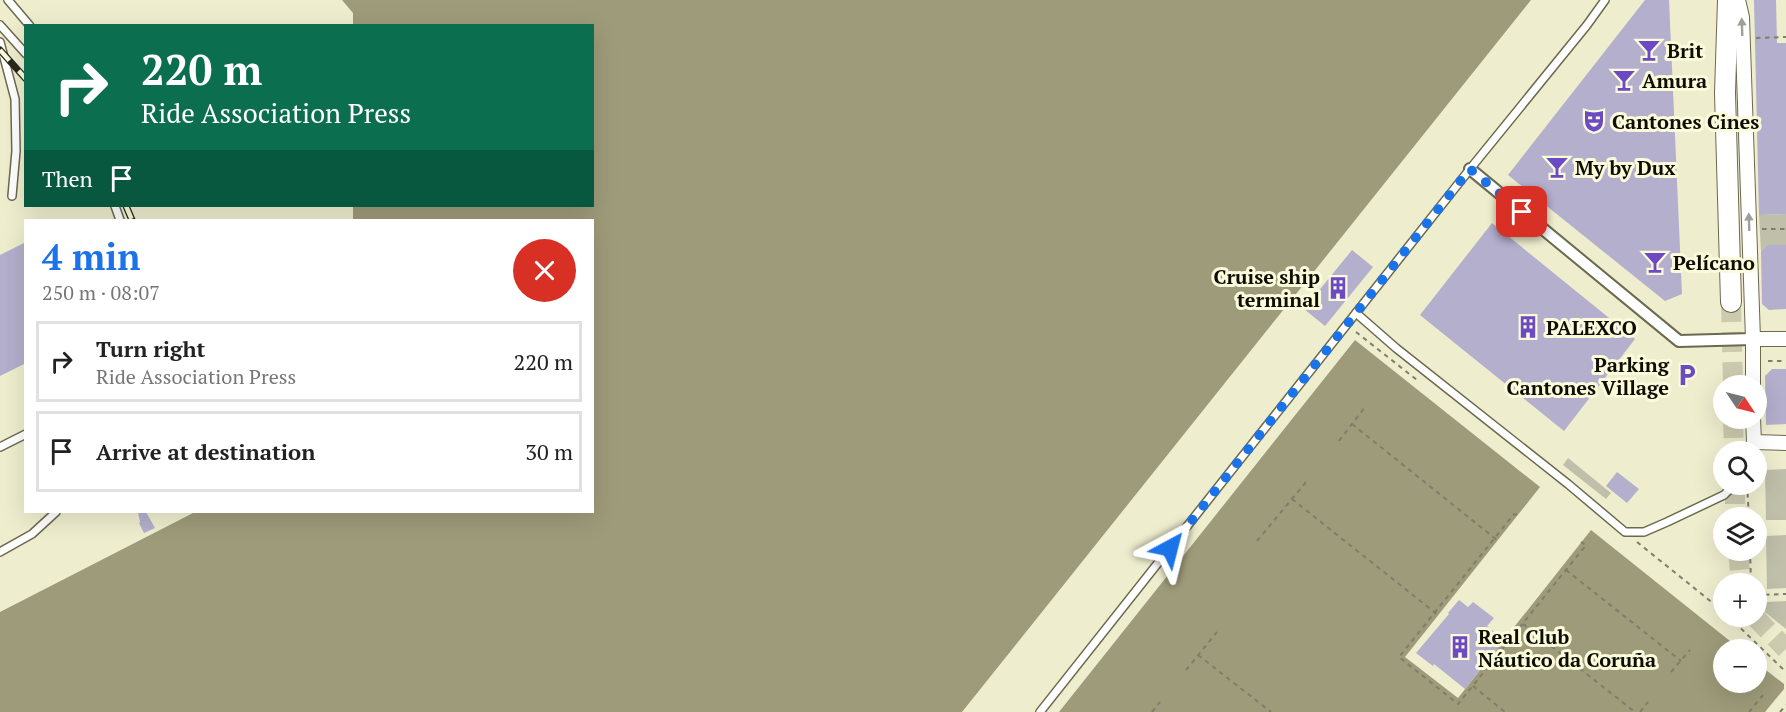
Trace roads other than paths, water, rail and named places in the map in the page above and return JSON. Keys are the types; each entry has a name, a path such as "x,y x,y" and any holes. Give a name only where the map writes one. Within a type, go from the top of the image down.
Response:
{"main road":[{"path":"1728,0 1725,93 1731,302"}],"street":[{"path":"1738,0 1742,17 1754,375"},
{"path":"1470,169 1679,341 1786,339"},
{"path":"1767,445 1786,443"}],"lane":[{"path":"8,0 28,24"},
{"path":"1040,712 1605,0"},
{"path":"0,25 24,52"},
{"path":"0,42 15,99 16,151 12,196"},
{"path":"1356,313 1396,348 1625,532 1644,532 1724,495"},
{"path":"0,447 24,435"},
{"path":"0,552 32,534 55,513"}],"tunnel":[{"path":"1731,302 1733,375"},
{"path":"1733,429 1734,441"},
{"path":"1735,495 1735,507"},
{"path":"1739,561 1740,573"},
{"path":"1765,627 1786,649"}],"railway":[{"path":"0,50 24,77"},
{"path":"126,207 132,219"}],"place":[{"name":"Brit","path":"1649,50"},
{"name":"Amura","path":"1624,80"},
{"name":"Cantones Cines","path":"1594,121"},
{"name":"My by Dux","path":"1557,167"},
{"name":"Pelícano","path":"1655,262"},
{"name":"Cruise ship terminal","path":"1338,288"},
{"name":"PALEXCO","path":"1528,327"},
{"name":"Parking Cantones Village","path":"1687,375"},
{"name":"Real Club Náutico da Coruña","path":"1460,647"}]}
